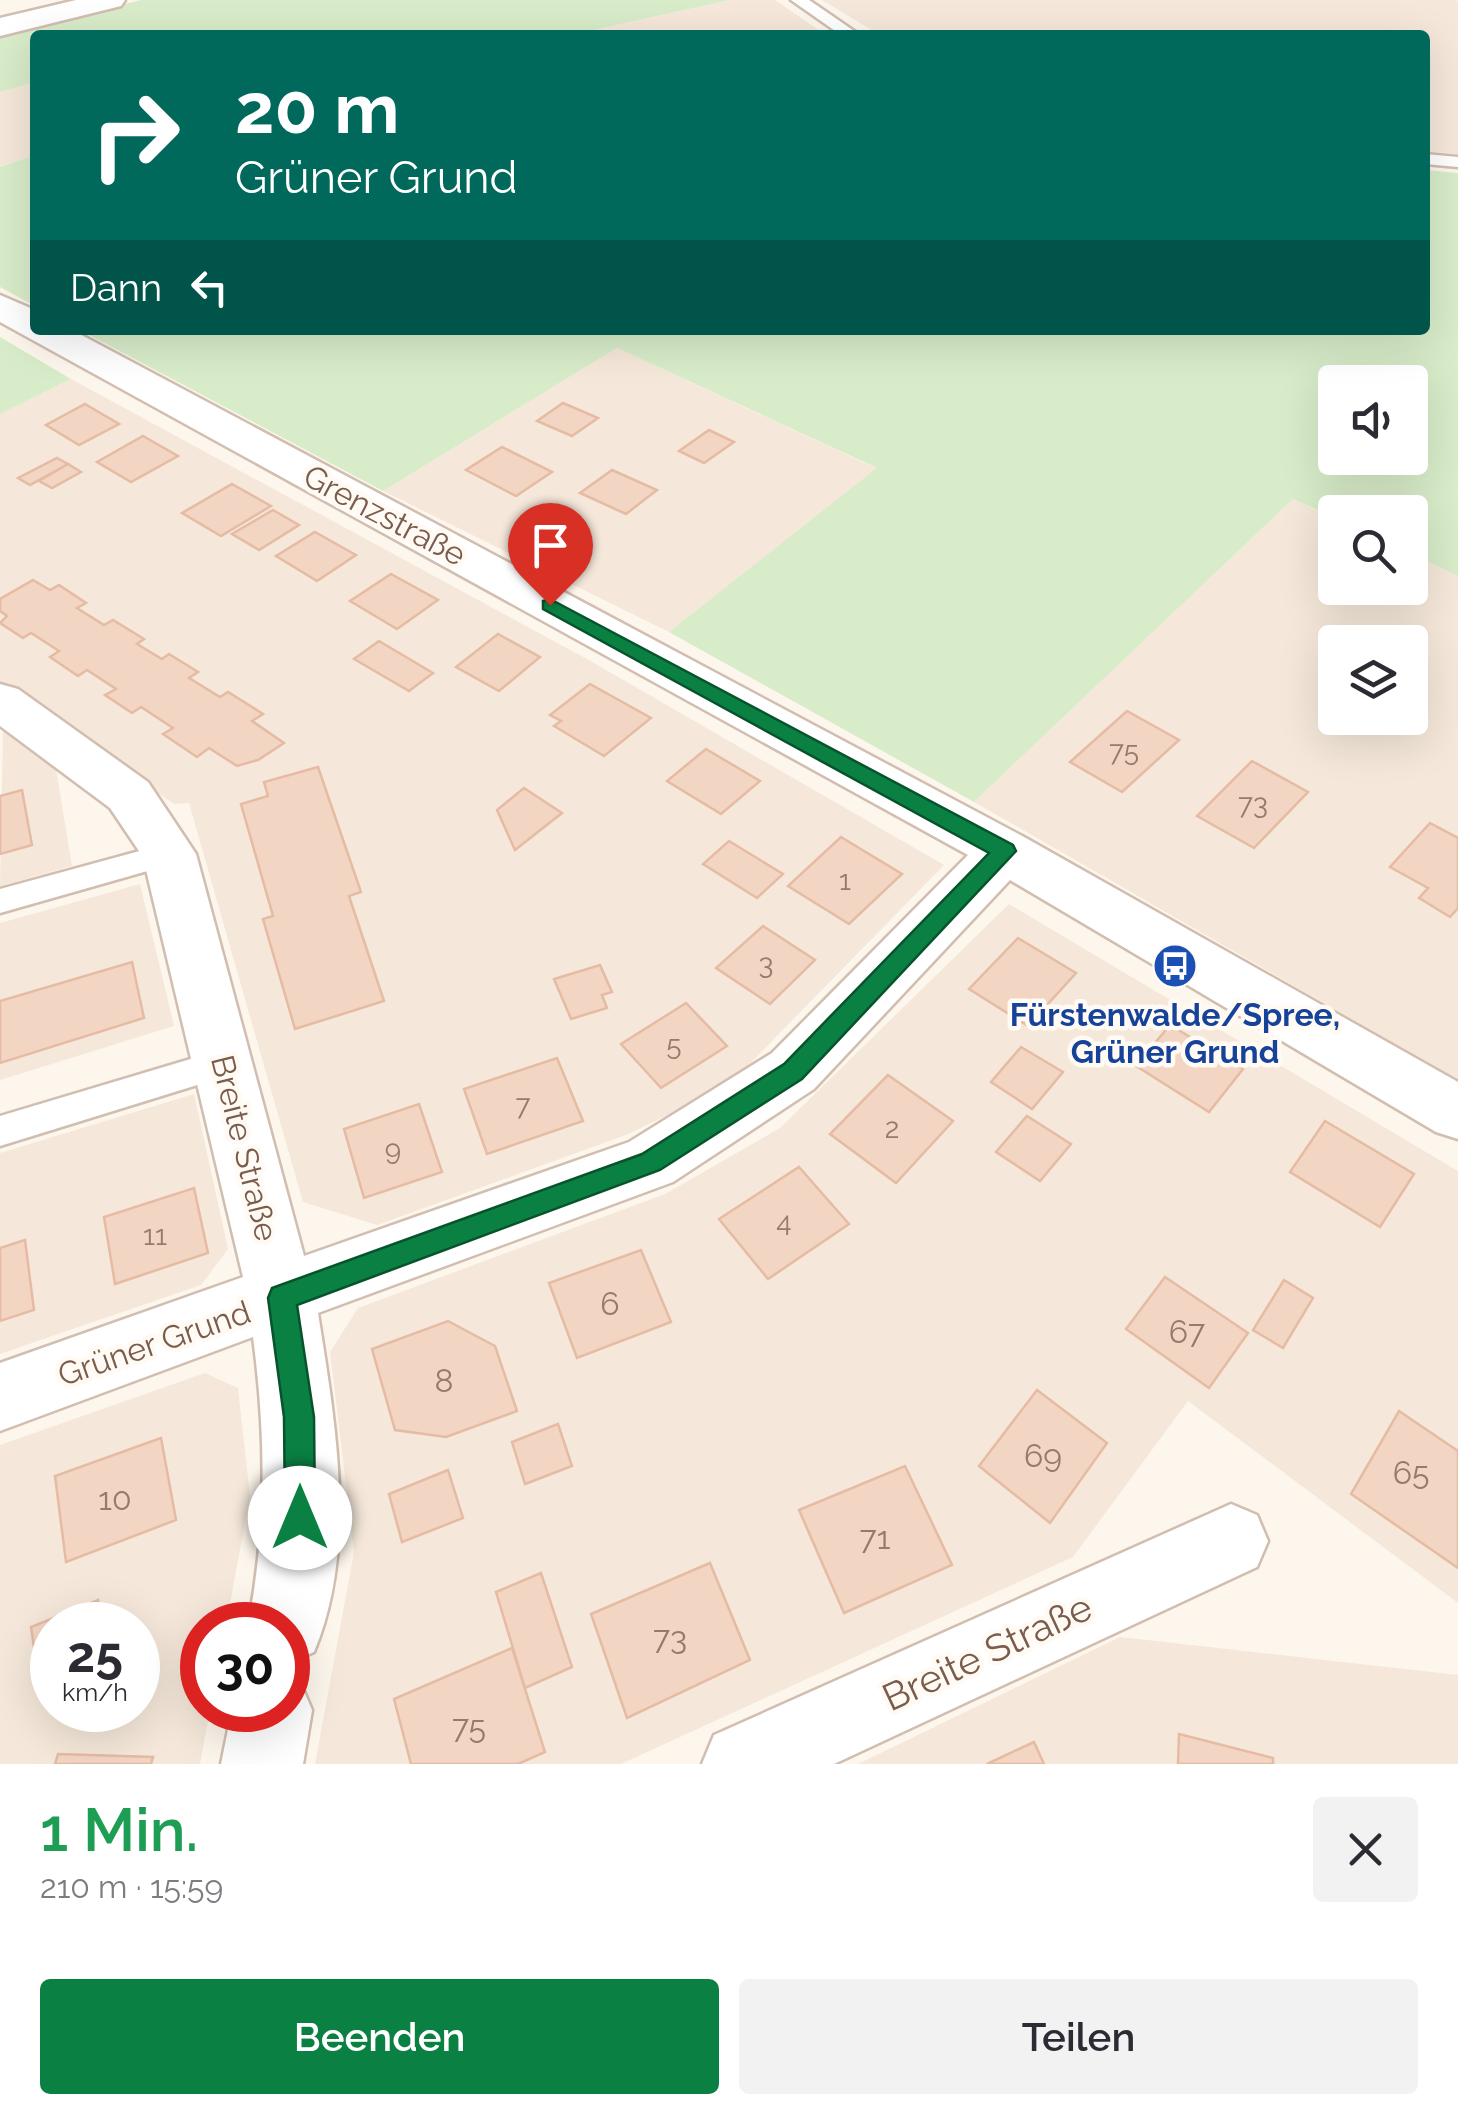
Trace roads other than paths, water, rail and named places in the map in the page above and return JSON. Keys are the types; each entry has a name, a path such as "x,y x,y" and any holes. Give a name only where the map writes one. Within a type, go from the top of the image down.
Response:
{"street":[{"path":"0,27 111,0"},
{"path":"0,306 30,323"},
{"name":"Grenzstraße","path":"52,335 1005,851 1458,1113"},
{"name":"Breite Straße","path":"0,701 129,795 168,854 282,1298 299,1417 300,1551 291,1602"},
{"name":"Grüner Grund","path":"0,1397 651,1162 793,1072 1005,851"},
{"name":"Breite Straße","path":"743,1764 1231,1541"},
{"path":"262,1764 268,1732"}],"lane":[{"path":"798,0 844,30"},
{"path":"1430,159 1458,162"},
{"path":"0,901 168,854"},
{"path":"0,1131 224,1063"}],"place":[{"name":"Fürstenwalde/Spree, Grüner Grund","path":"1175,966"}]}
